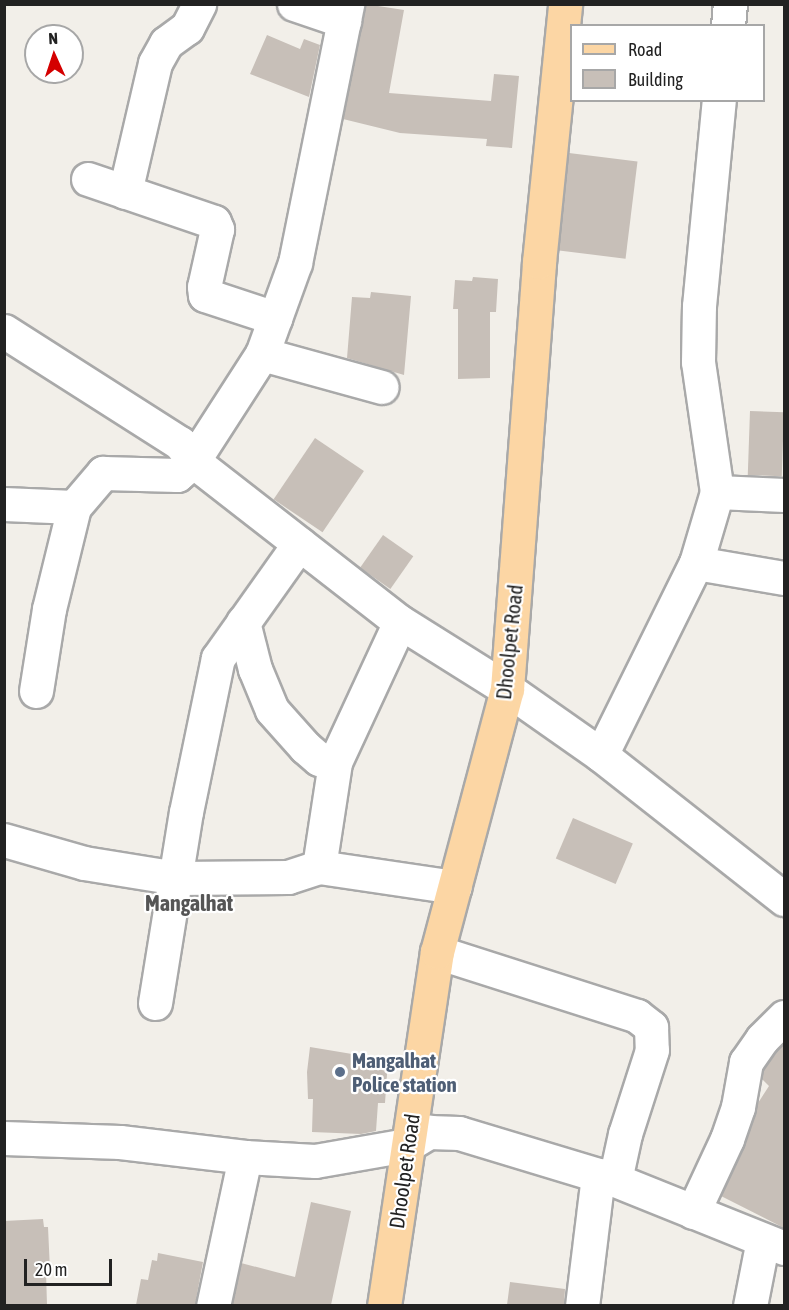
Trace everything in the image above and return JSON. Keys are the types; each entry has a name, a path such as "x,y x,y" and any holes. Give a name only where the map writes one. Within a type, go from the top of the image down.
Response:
{"main road":[{"name":"Dhoolpet Road","path":"384,1305 437,952 507,688 539,262 565,4"}],"street":[{"path":"124,192 155,63 166,43 187,27 199,4"},
{"path":"36,691 50,609 74,507 103,473 177,475 193,461 262,354 295,263 346,13 294,4"},
{"path":"728,24 730,4"},
{"path":"601,755 696,563 717,492 698,351 699,306 719,102"},
{"path":"88,179 214,222 217,229 204,287 205,295 275,318"},
{"path":"4,331 180,443 193,461 400,622 507,688 601,755 784,898"},
{"path":"262,354 382,387"},
{"path":"717,492 784,495"},
{"path":"4,504 74,507"},
{"path":"155,1003 186,812 218,658 299,544"},
{"path":"696,563 784,578"},
{"path":"243,622 255,669 272,710 319,759 335,762"},
{"path":"319,867 335,762 400,622"},
{"path":"4,840 84,862 177,878 288,877 319,867 455,887"},
{"path":"437,952 637,1016 651,1027 652,1050 606,1177 582,1305"},
{"path":"693,1212 734,1118 746,1062 762,1039 784,1017"},
{"path":"4,1138 120,1142 245,1157 315,1161 407,1145 429,1132 459,1133 606,1177 774,1244 750,1305"},
{"path":"213,1305 245,1157"}],"building":[{"path":"365,4 404,10 389,93 491,101 494,74 519,76 512,148 486,146 487,139 400,133 343,119"},
{"path":"267,35 300,49 304,39 320,45 309,97 250,74"},
{"path":"569,153 637,161 626,259 557,250"},
{"path":"473,277 498,279 496,312 490,312 490,378 458,379 458,309 453,309 455,280 472,281"},
{"path":"371,292 411,296 404,375 347,358 352,297 370,298"},
{"path":"750,411 784,412 782,476 748,475"},
{"path":"315,438 364,471 323,532 274,499"},
{"path":"383,535 413,556 390,589 360,568"},
{"path":"573,818 633,843 616,884 556,859"},
{"path":"784,1043 784,1228 721,1196 745,1145 758,1103 769,1086 762,1079 764,1069"},
{"path":"310,1047 388,1060 385,1103 378,1103 376,1131 361,1134 312,1132 313,1099 308,1099 307,1072"},
{"path":"311,1202 351,1211 331,1305 232,1305 241,1263 295,1277"},
{"path":"43,1219 44,1227 48,1227 50,1270 46,1271 47,1305 4,1305 4,1221"},
{"path":"158,1253 203,1262 195,1305 136,1305 141,1279 148,1280 152,1260 157,1261"},
{"path":"510,1282 565,1289 564,1305 507,1305"}],"place":[{"name":"Mangalhat Police station","path":"340,1072"}],"district":[{"name":"Mangalhat","path":"189,904"}]}
